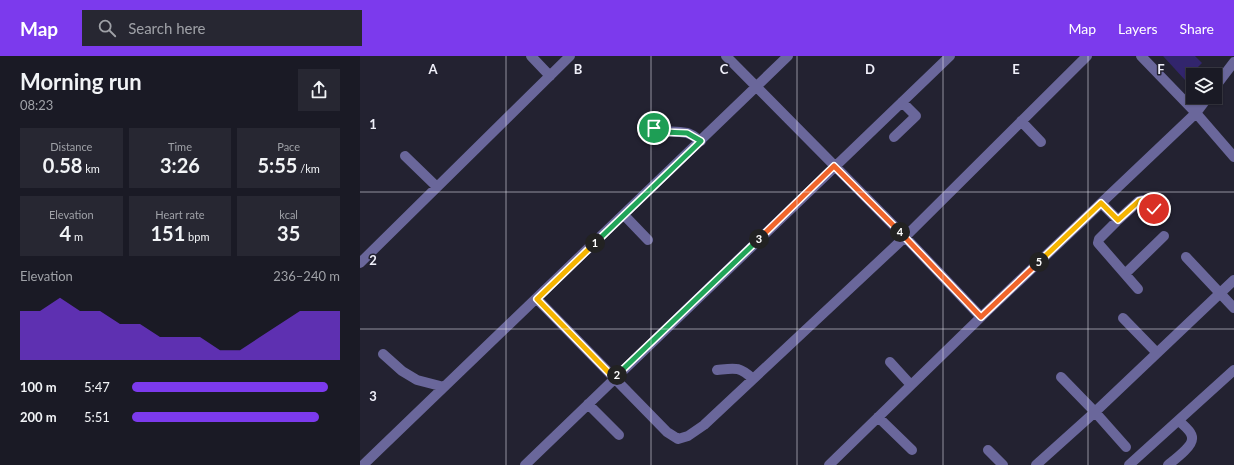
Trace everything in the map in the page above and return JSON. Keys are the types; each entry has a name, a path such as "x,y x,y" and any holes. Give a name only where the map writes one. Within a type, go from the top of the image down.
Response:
{"street":[{"path":"531,56 550,76"},
{"path":"360,263 570,56"},
{"path":"726,56 905,237 981,317"},
{"path":"363,465 788,56"},
{"path":"525,465 950,56"},
{"path":"537,299 667,432 678,439 688,436 704,425 905,237 1087,56"},
{"path":"1141,56 1196,113 1234,157"},
{"path":"1222,78 1234,62"},
{"path":"894,137 916,116 902,102"},
{"path":"829,465 981,317 1196,113 1203,104"},
{"path":"1021,121 1041,142"},
{"path":"647,123 662,132 687,133 701,141"},
{"path":"405,156 437,187"},
{"path":"1138,289 1098,243 1099,238 1139,201 1143,200 1154,209"},
{"path":"1101,203 1118,220"},
{"path":"624,215 648,240"},
{"path":"1125,274 1164,236"},
{"path":"1186,257 1234,308"},
{"path":"1036,465 1095,412 1234,280"},
{"path":"1123,318 1157,353"},
{"path":"383,354 417,380 444,387"},
{"path":"890,362 911,385"},
{"path":"717,370 733,368 740,369 753,379"},
{"path":"1131,465 1234,370"},
{"path":"1061,377 1126,447"},
{"path":"588,404 619,435"},
{"path":"878,417 912,450"},
{"path":"1168,465 1189,446 1192,439 1191,434 1179,421"},
{"path":"988,450 1003,465"}],"building":[{"path":"1163,56 1195,56 1202,63 1197,68 1186,68 1185,80"}],"route":[{"path":"654,128 662,132 680,132 691,134 701,141 537,299 614,378 834,166 905,237 981,317 1101,203 1118,220 1139,201 1143,200 1147,202 1154,209"}]}
